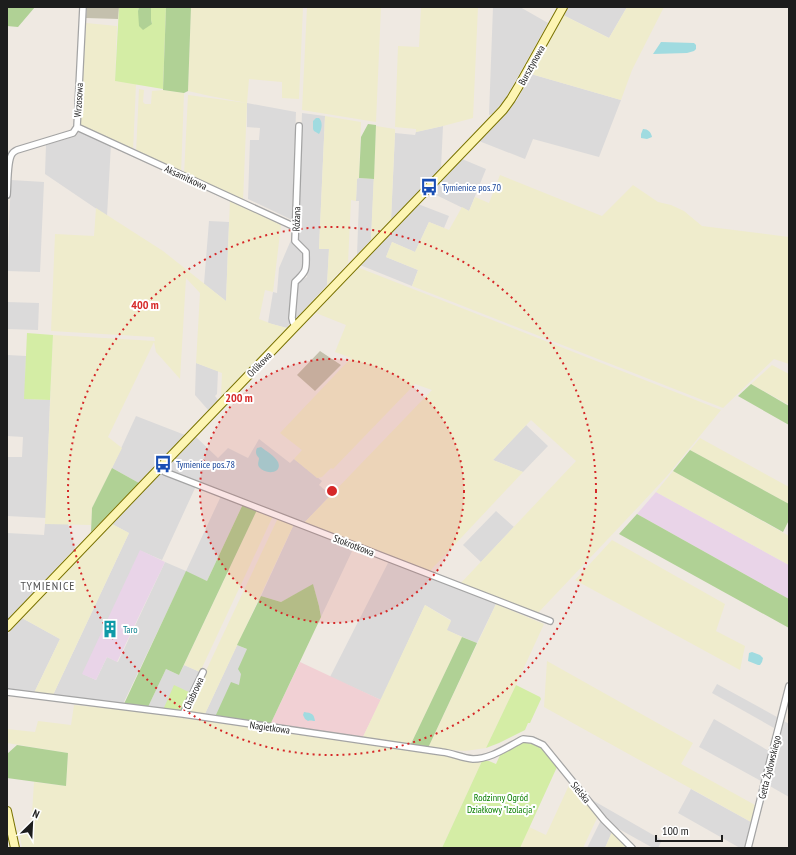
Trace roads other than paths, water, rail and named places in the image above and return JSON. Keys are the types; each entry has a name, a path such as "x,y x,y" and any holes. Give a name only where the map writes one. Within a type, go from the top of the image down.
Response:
{"street":[{"name":"Wrzosowa","path":"7,195 9,165 12,153 17,150 73,133 77,127 83,7"},
{"name":"Bursztynowa","path":"494,120 503,110 517,89 563,7"},
{"name":"Orlikowa","path":"7,627 494,120"},
{"name":"Różana","path":"295,326 292,318 295,282 304,274 306,268 306,252 296,241 299,126"},
{"name":"Aksamitkowa","path":"77,127 296,227"},
{"name":"Stokrotkowa","path":"159,468 165,472 550,621"},
{"name":"Chabrowa","path":"183,714 203,672"},
{"name":"Getta Żydowskiego","path":"748,848 789,686"},
{"name":"Nagietkowa","path":"7,692 183,714 442,752 472,759 490,756 523,739 528,739"},
{"name":"Sielska","path":"528,739 543,745 604,820 632,848"},
{"path":"7,812 15,848"}],"water":[{"path":"661,42 694,43 696,45 696,49 687,53 653,54"},
{"path":"316,118 319,118 322,124 319,134 313,129 313,121"},
{"path":"643,129 649,131 652,137 647,139 641,138"},
{"path":"261,447 272,455 278,462 279,466 276,471 269,472 262,470 259,467 259,458 256,451 257,448"},
{"path":"752,652 763,658 760,665 748,661 749,653"},
{"path":"304,712 312,714 315,721 308,721 305,719 303,715"}],"place":[{"name":"Tymienice pos.70","path":"429,187"},
{"name":"Tymienice pos.78","path":"163,464"},
{"name":"Taro","path":"110,629"}],"district":[{"name":"TYMIENICE","path":"48,586"}],"park label":[{"name":"Rodzinny Ogród Działkowy \"Izolacja\"","path":"501,802"}]}
